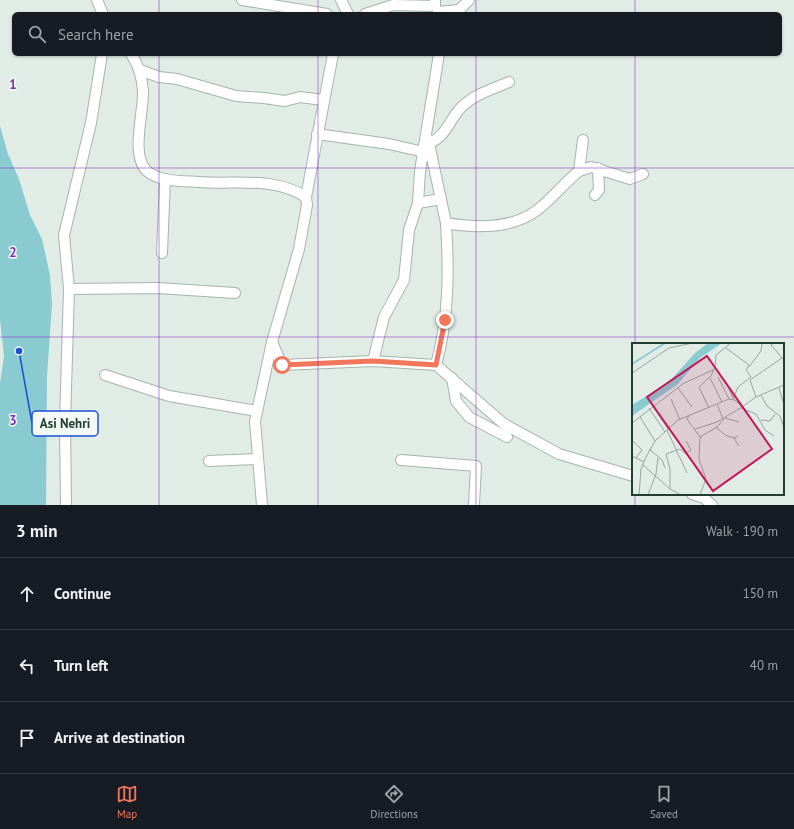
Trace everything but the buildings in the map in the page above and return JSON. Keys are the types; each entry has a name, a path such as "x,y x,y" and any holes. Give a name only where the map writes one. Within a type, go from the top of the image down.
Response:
{"street":[{"path":"97,0 102,12"},
{"path":"242,0 315,12"},
{"path":"341,0 347,12"},
{"path":"371,12 393,5 459,10 469,0"},
{"path":"66,505 65,422 69,289 64,235 90,123 102,56"},
{"path":"132,56 140,70 143,91 139,140 140,159 146,171 165,179 203,183 262,182 294,189 306,196"},
{"path":"262,505 255,420 272,342 299,249 307,205 306,196 333,56"},
{"path":"373,361 384,317 404,280 409,230 418,203 439,56"},
{"path":"140,70 159,77 177,79 236,96 264,98 285,102 300,97 323,100"},
{"path":"317,134 389,144 427,144 439,139 458,111 473,97 509,82"},
{"path":"579,171 583,140"},
{"path":"427,144 446,223 449,262 448,308 436,365"},
{"path":"446,223 465,226 496,225 528,216 537,210 579,171 591,167 630,178 643,174"},
{"path":"595,195 599,190 598,168"},
{"path":"162,253 165,179"},
{"path":"418,203 441,199"},
{"path":"69,289 158,288 235,293"},
{"path":"272,342 282,365 373,361 436,365 504,424 559,454 632,476"},
{"path":"105,375 170,396 257,411"},
{"path":"452,378 456,401 469,416 507,437"},
{"path":"209,461 258,459"},
{"path":"401,460 476,466 474,505"},
{"path":"695,495 704,498 712,505"}],"water":[{"path":"0,126 8,154 19,179 30,215 42,239 50,275 52,304 47,377 46,505 0,505 0,383 4,356 0,320"}],"place":[{"name":"Asi Nehri","path":"19,351"}],"route":[{"path":"282,365 373,361 414,365 436,365 445,320"}]}
